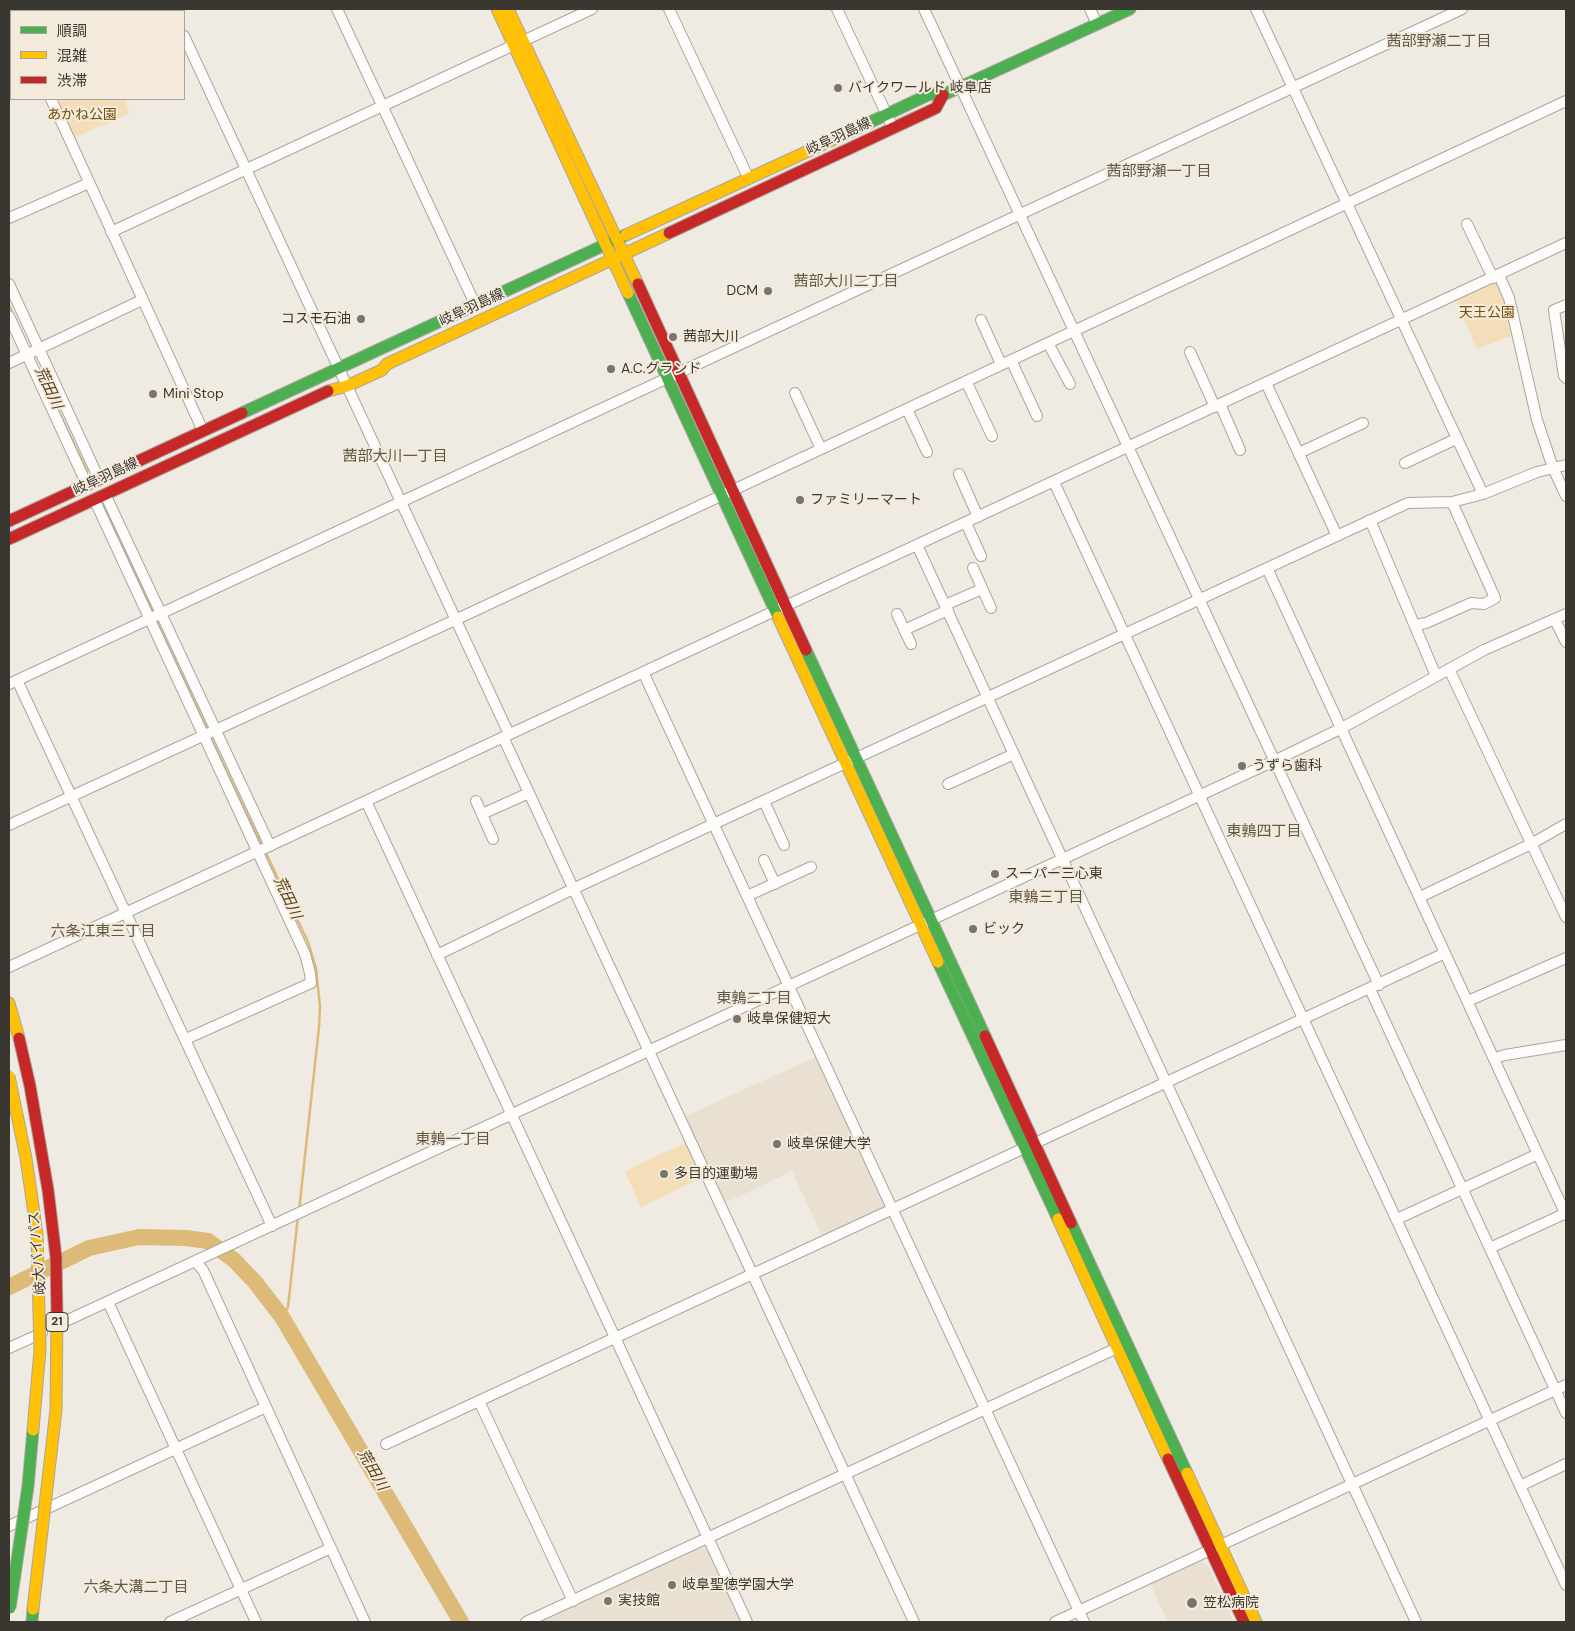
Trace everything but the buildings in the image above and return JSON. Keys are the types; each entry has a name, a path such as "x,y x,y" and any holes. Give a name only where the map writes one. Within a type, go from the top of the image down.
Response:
{"main road":[{"path":"497,9 519,43 617,238 679,373 727,492 780,608 851,761 930,919 1117,1348 1215,1547 1256,1622"},
{"path":"508,9 519,43 605,243 668,378 727,492"},
{"name":"岐阜羽島線","path":"9,521 748,177 930,94 943,95 1130,9"},
{"name":"岐阜羽島線","path":"9,539 336,387 346,386 382,370 387,364 936,108 943,95"},
{"path":"851,761 920,925 1030,1146 1215,1547 1244,1622"},
{"name":"岐大バイパス","path":"9,1003 30,1086 48,1190 56,1257 58,1297 55,1418 32,1622"},
{"name":"岐大バイパス","path":"9,1076 26,1158 37,1234 40,1324 36,1409 9,1611"}],"street":[{"path":"337,9 475,304"},
{"path":"111,232 592,9"},
{"path":"669,9 748,177"},
{"path":"837,9 893,128"},
{"path":"924,9 1073,331 1201,600 1375,987 1463,1189 1566,1413"},
{"path":"1090,9 1097,24"},
{"path":"1256,9 1483,494"},
{"path":"272,1226 72,795 13,682 1462,9"},
{"path":"185,38 455,620 529,792 914,1622"},
{"path":"51,100 203,431"},
{"path":"9,825 455,620 1566,101"},
{"path":"9,218 89,183"},
{"path":"1467,224 1509,298 1532,403 1553,468 1566,496"},
{"path":"9,967 1566,243"},
{"path":"9,284 33,352 87,485"},
{"path":"9,363 142,300"},
{"path":"1566,304 1554,310 1564,376 1566,378"},
{"path":"9,316 33,352 99,479"},
{"path":"981,320 1001,364"},
{"path":"1048,343 1070,384"},
{"path":"1190,352 1240,450"},
{"path":"1011,360 1037,416"},
{"path":"966,381 992,436"},
{"path":"1266,383 1337,536"},
{"path":"795,393 821,448"},
{"path":"907,409 927,452"},
{"path":"1299,453 1363,423"},
{"path":"1405,463 1456,439"},
{"path":"437,955 575,888 1408,503 1452,502 1483,494 1566,465"},
{"path":"959,474 978,517"},
{"path":"1054,482 1566,1585"},
{"path":"105,494 156,616 264,849 305,954 310,974 311,984 186,1039"},
{"path":"94,499 156,616"},
{"path":"1415,625 1426,624 1471,603 1484,604 1495,598 1452,502"},
{"path":"1370,520 1436,676"},
{"path":"966,523 981,556"},
{"path":"917,545 1416,1622"},
{"path":"973,568 991,608"},
{"path":"1267,568 1566,1214 1490,1248"},
{"path":"904,630 982,589"},
{"path":"897,614 911,644"},
{"path":"9,1348 1274,761 1340,729 1484,650 1566,614"},
{"path":"1555,620 1566,642"},
{"path":"1449,669 1566,917"},
{"path":"643,672 790,985 892,1210 1084,1622"},
{"path":"948,784 1014,754"},
{"path":"482,814 529,792"},
{"path":"366,801 747,1622"},
{"path":"476,801 493,839"},
{"path":"764,801 784,845"},
{"path":"1420,897 1531,844 1566,824"},
{"path":"764,860 775,884"},
{"path":"748,896 811,868"},
{"path":"386,1444 1445,953"},
{"path":"1468,1002 1566,958"},
{"path":"1495,1058 1566,1045"},
{"path":"1397,1219 1538,1154"},
{"path":"200,1260 365,1622"},
{"path":"108,1302 256,1622"},
{"path":"526,1622 1117,1348"},
{"path":"1055,1622 1566,1385"},
{"path":"479,1401 573,1601"},
{"path":"9,1526 266,1407"},
{"path":"1520,1486 1566,1464"},
{"path":"170,1622 331,1548"}],"shaded area":[{"name":"岐阜保健大学","path":"817,1056 887,1207 823,1238 792,1171 723,1204 684,1117"},
{"name":"岐阜聖徳学園大学","path":"704,1546 708,1547 742,1622 536,1622"},
{"name":"笠松病院","path":"1198,1560 1208,1566 1234,1622 1168,1622 1150,1583"}],"green space":[{"name":"あかね公園","path":"55,100 124,100 130,113 73,138"},
{"name":"天王公園","path":"1498,281 1508,304 1514,335 1477,349 1456,300"},
{"name":"多目的運動場","path":"687,1142 704,1177 641,1207 625,1171"}],"waterway":[{"name":"荒田川","path":"9,305 13,315"},
{"name":"荒田川","path":"44,381 87,471"},
{"name":"荒田川","path":"105,510 153,613"},
{"name":"荒田川","path":"155,618 208,731"},
{"name":"荒田川","path":"210,736 262,846"},
{"name":"荒田川","path":"265,851 308,942 316,968 320,1007 299,1211"},
{"name":"荒田川","path":"282,1317 288,1307 298,1216"},
{"name":"荒田川","path":"9,1287 89,1248 139,1237 186,1238 208,1241 234,1260 255,1282 282,1317 461,1622"}],"traffic: fast":[{"path":"843,135 930,94 943,95 1130,9"},
{"path":"242,413 626,235"},
{"path":"628,293 778,617"},
{"path":"806,650 985,1036"},
{"path":"938,962 1058,1219"},
{"path":"1071,1223 1187,1473"},
{"path":"10,1608 28,1486 33,1430"},
{"path":"32,1622 33,1609"}],"traffic: slow":[{"path":"497,9 628,293"},
{"path":"508,9 638,284"},
{"path":"626,235 843,135"},
{"path":"328,391 347,386 382,370 387,364 669,233"},
{"path":"778,617 938,962"},
{"path":"9,1003 19,1038"},
{"path":"9,1076 26,1158 37,1234 40,1350 33,1430"},
{"path":"1058,1219 1168,1459"},
{"path":"33,1609 56,1410 57,1315"},
{"path":"1187,1473 1256,1622"}],"traffic: jam":[{"path":"669,233 936,108 943,95"},
{"path":"638,284 806,650"},
{"path":"9,539 328,391"},
{"path":"9,521 242,413"},
{"path":"985,1036 1071,1223"},
{"path":"19,1038 30,1086 48,1190 56,1257 57,1315"},
{"path":"1168,1459 1244,1622"}],"place":[{"name":"バイクワールド 岐阜店","path":"838,88"},
{"name":"DCM","path":"768,291"},
{"name":"コスモ石油","path":"361,319"},
{"name":"茜部大川","path":"673,337"},
{"name":"A.C.グランド","path":"611,369"},
{"name":"Mini Stop","path":"153,394"},
{"name":"ファミリーマート","path":"800,500"},
{"name":"うずら歯科","path":"1242,766"},
{"name":"スーパー三心東","path":"995,874"},
{"name":"ビック","path":"973,929"},
{"name":"岐阜保健短大","path":"737,1019"},
{"name":"岐阜保健大学","path":"777,1144"},
{"name":"多目的運動場","path":"664,1174"},
{"name":"岐阜聖徳学園大学","path":"672,1585"},
{"name":"実技館","path":"608,1601"},
{"name":"笠松病院","path":"1192,1603"}],"district":[{"name":"茜部野瀬二丁目","path":"1439,42"},
{"name":"茜部野瀬一丁目","path":"1159,172"},
{"name":"茜部大川二丁目","path":"846,282"},
{"name":"茜部大川一丁目","path":"395,457"},
{"name":"東鶉四丁目","path":"1264,832"},
{"name":"東鶉三丁目","path":"1046,898"},
{"name":"六条江東三丁目","path":"103,932"},
{"name":"東鶉二丁目","path":"754,999"},
{"name":"東鶉一丁目","path":"453,1140"},
{"name":"六条大溝二丁目","path":"136,1588"}]}
